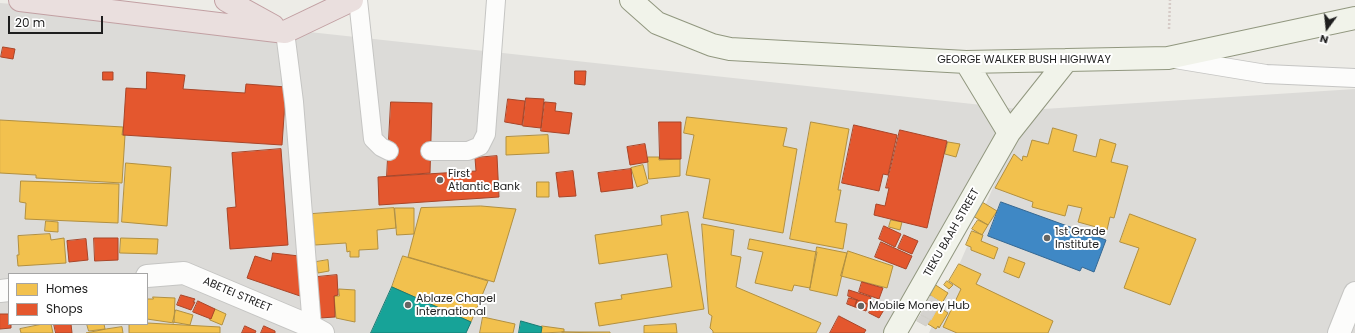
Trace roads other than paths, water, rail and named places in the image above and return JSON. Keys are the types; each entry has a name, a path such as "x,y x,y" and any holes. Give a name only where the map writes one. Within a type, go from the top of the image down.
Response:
{"highway":[{"path":"20,0 285,32 352,0"},
{"path":"226,0 285,32"}],"street":[{"name":"GEORGE WALKER BUSH HIGHWAY","path":"631,0 657,23 712,45 730,49 966,62 1168,58 1355,18"},
{"name":"TIEKU BAAH STREET","path":"895,333 1009,134 1067,60"},
{"path":"966,62 1009,134"},
{"name":"ABETEI STREET","path":"148,276 184,273 318,330"},
{"path":"1339,333 1355,293"}],"lane":[{"path":"358,0 373,139 381,147 388,151"},
{"path":"430,151 468,151 480,146 486,134 496,0"},
{"path":"285,32 294,102 318,330"},
{"path":"1168,58 1266,74 1355,78"}],"place":[{"name":"First Atlantic Bank","path":"440,180"},
{"name":"1st Grade Institute","path":"1047,238"},
{"name":"Ablaze Chapel International","path":"408,305"},
{"name":"Mobile Money Hub","path":"861,306"}]}
